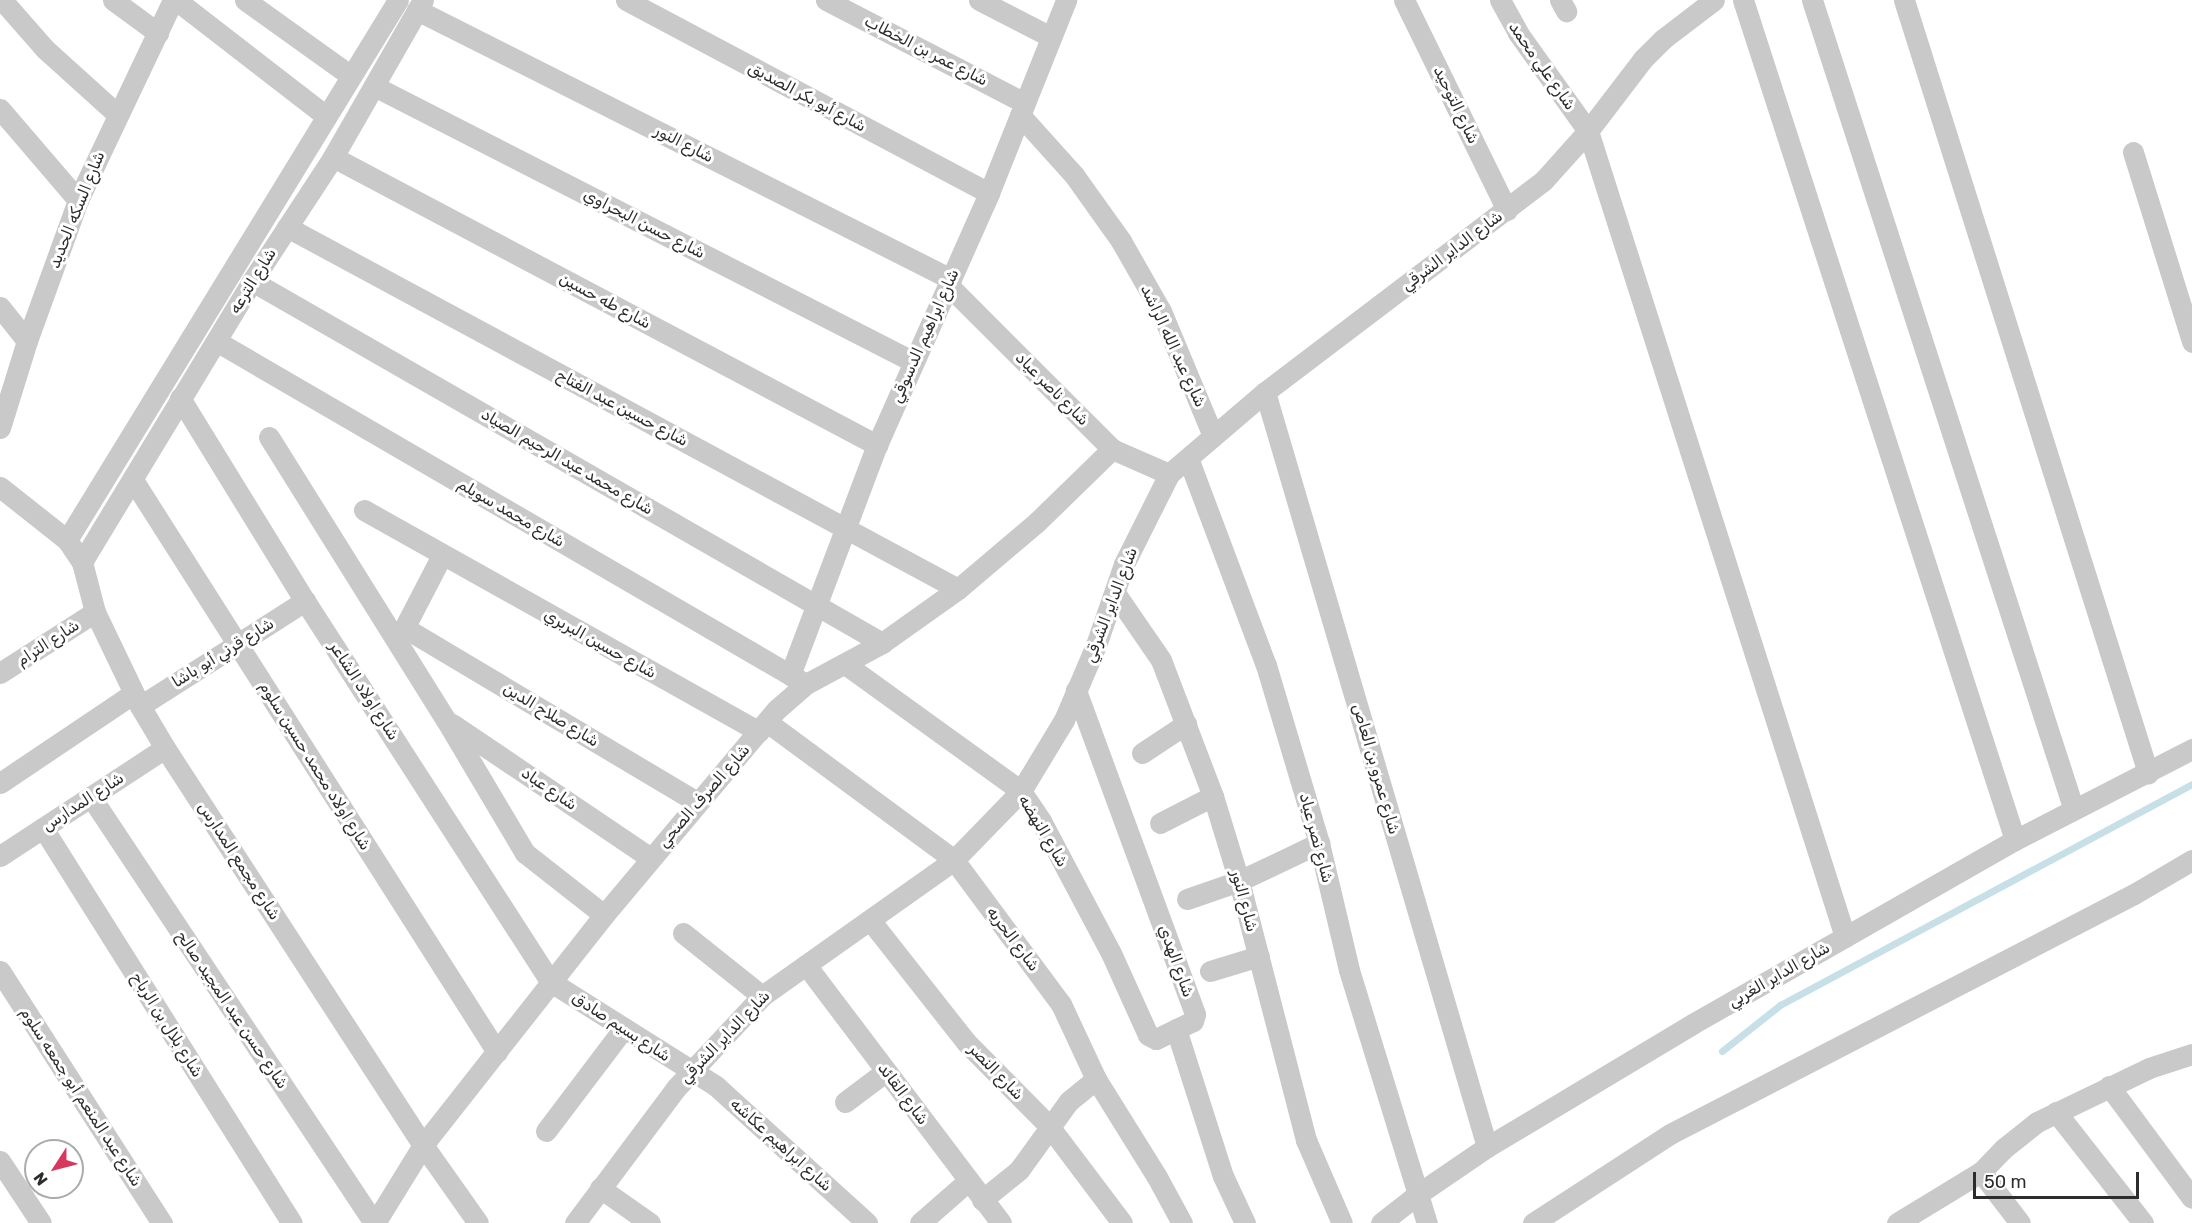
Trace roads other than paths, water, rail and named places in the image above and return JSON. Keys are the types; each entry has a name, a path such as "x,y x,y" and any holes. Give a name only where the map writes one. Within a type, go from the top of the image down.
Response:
{"street":[{"path":"2,0 45,49 117,114"},
{"path":"113,0 158,33"},
{"path":"174,0 326,116"},
{"name":"شارع السكه الحديد","path":"0,428 27,341 78,200 117,114 174,0"},
{"path":"245,0 351,76"},
{"name":"شارع الترعه","path":"67,540 398,0"},
{"name":"شارع أبو بكر الصديق","path":"626,0 989,193"},
{"name":"شارع عمر بن الخطاب","path":"826,0 1023,109"},
{"path":"980,0 1051,37"},
{"name":"شارع ابراهيم الدسوقي","path":"798,679 816,606 877,445 989,193 1066,0"},
{"name":"شارع التوحيد","path":"1404,0 1507,210"},
{"name":"شارع علي محمد","path":"1500,0 1518,33 1588,131 1845,937"},
{"name":"شارع الداير الشرقي","path":"575,1223 691,1071 762,996 954,860 1021,791 1054,738 1076,690 1115,593 1124,564 1169,474 1264,392 1544,180 1588,131 1643,59 1663,39 1714,0"},
{"path":"1743,0 2015,840"},
{"path":"1812,0 2074,810"},
{"path":"1904,0 2148,773"},
{"name":"شارع الترعه","path":"82,562 252,281 333,157 420,5"},
{"name":"شارع النور","path":"420,5 950,282"},
{"name":"شارع حسن البحراوي","path":"374,86 914,362"},
{"path":"0,109 78,200"},
{"name":"شارع عبد الله الراشد","path":"1023,109 1121,241 1161,311 1213,436"},
{"path":"2133,152 2192,342"},
{"name":"شارع طه حسين","path":"333,157 877,445"},
{"name":"شارع حسين عبد الفتاح","path":"287,227 958,589"},
{"name":"شارع محمد عبد الرحيم الصياد","path":"252,281 882,643"},
{"name":"شارع ناصر عياد","path":"950,282 1112,449 1169,474"},
{"path":"0,307 27,341"},
{"name":"شارع محمد سويلم","path":"216,341 798,679"},
{"name":"شارع عمرو بن العاص","path":"1264,392 1487,1147"},
{"name":"شارع اولاد الشاعر","path":"180,398 305,601 551,982"},
{"path":"269,437 400,635 446,720 525,853 604,915"},
{"name":"شارع الصرف الصحي","path":"374,1223 423,1145 604,915 697,802 783,703 798,679 845,664 882,643 958,589 1037,522 1112,449"},
{"name":"شارع نصر عياد","path":"1188,458 1266,665 1318,843 1349,970 1426,1223"},
{"name":"شارع اولاد محمد حسين سلوم","path":"133,480 497,1052"},
{"name":"شارع مجمع المدارس","path":"0,487 67,540 82,562 95,612 137,699 165,748 423,1145 478,1223"},
{"name":"شارع حسين البربري","path":"364,510 442,555 763,727"},
{"path":"400,635 442,555"},
{"name":"شارع النور","path":"1115,593 1161,660 1213,796 1239,881 1306,1140 1342,1223"},
{"name":"شارع قرني أبو باشا","path":"0,783 137,699 238,644 305,601"},
{"name":"شارع الترام","path":"0,673 95,612"},
{"name":"شارع صلاح الدين","path":"400,635 697,802"},
{"name":"شارع النهضه","path":"845,664 1021,791 1041,821 1111,953 1148,1035 1156,1039 1176,1029"},
{"name":"شارع الهدي","path":"1076,690 1195,1014 1193,1021 1176,1029"},
{"name":"شارع عباد","path":"446,720 651,858"},
{"path":"1142,753 1186,724"},
{"name":"شارع الحريه","path":"763,727 954,860 1061,1004 1096,1079 1157,1177 1182,1223"},
{"name":"شارع المدارس","path":"0,856 165,748"},
{"name":"شارع الداير الغربي","path":"1381,1223 1418,1194 1487,1147 1845,937 2015,840 2192,749"},
{"path":"1160,823 1213,796"},
{"name":"شارع حسن عبد المجيد صالح","path":"91,797 374,1223"},
{"name":"شارع بلال بن الرباح","path":"43,828 292,1223"},
{"path":"1187,899 1239,881 1318,843"},
{"path":"1533,1223 1670,1134 2134,894 2192,860"},
{"name":"شارع النصر","path":"870,921 966,1042 1049,1126 1122,1223"},
{"path":"683,933 762,996"},
{"path":"1210,971 1259,956"},
{"name":"شارع القائد","path":"806,965 1001,1223"},
{"name":"شارع عبد المنعم أبو جمعه سلوم","path":"0,971 162,1223"},
{"name":"شارع بسيم صادق","path":"551,982 691,1071"},
{"path":"546,1131 624,1028"},
{"path":"1176,1029 1223,1176 1245,1223"},
{"path":"1904,1221 1981,1172 2020,1134 2056,1112 2149,1068 2192,1055"},
{"name":"شارع ابراهيم عكاشه","path":"691,1071 716,1086 867,1223"},
{"path":"845,1101 885,1071"},
{"path":"982,1200 1019,1170 1049,1126 1076,1094 1096,1079"},
{"path":"2109,1086 2192,1198"},
{"path":"2056,1112 2143,1223"},
{"path":"0,1161 8,1192 41,1223"},
{"path":"1981,1172 2020,1223"},
{"path":"920,1223 968,1181"},
{"path":"600,1188 650,1223"}],"waterway":[{"path":"1722,1051 1780,1005 2192,784"}]}
